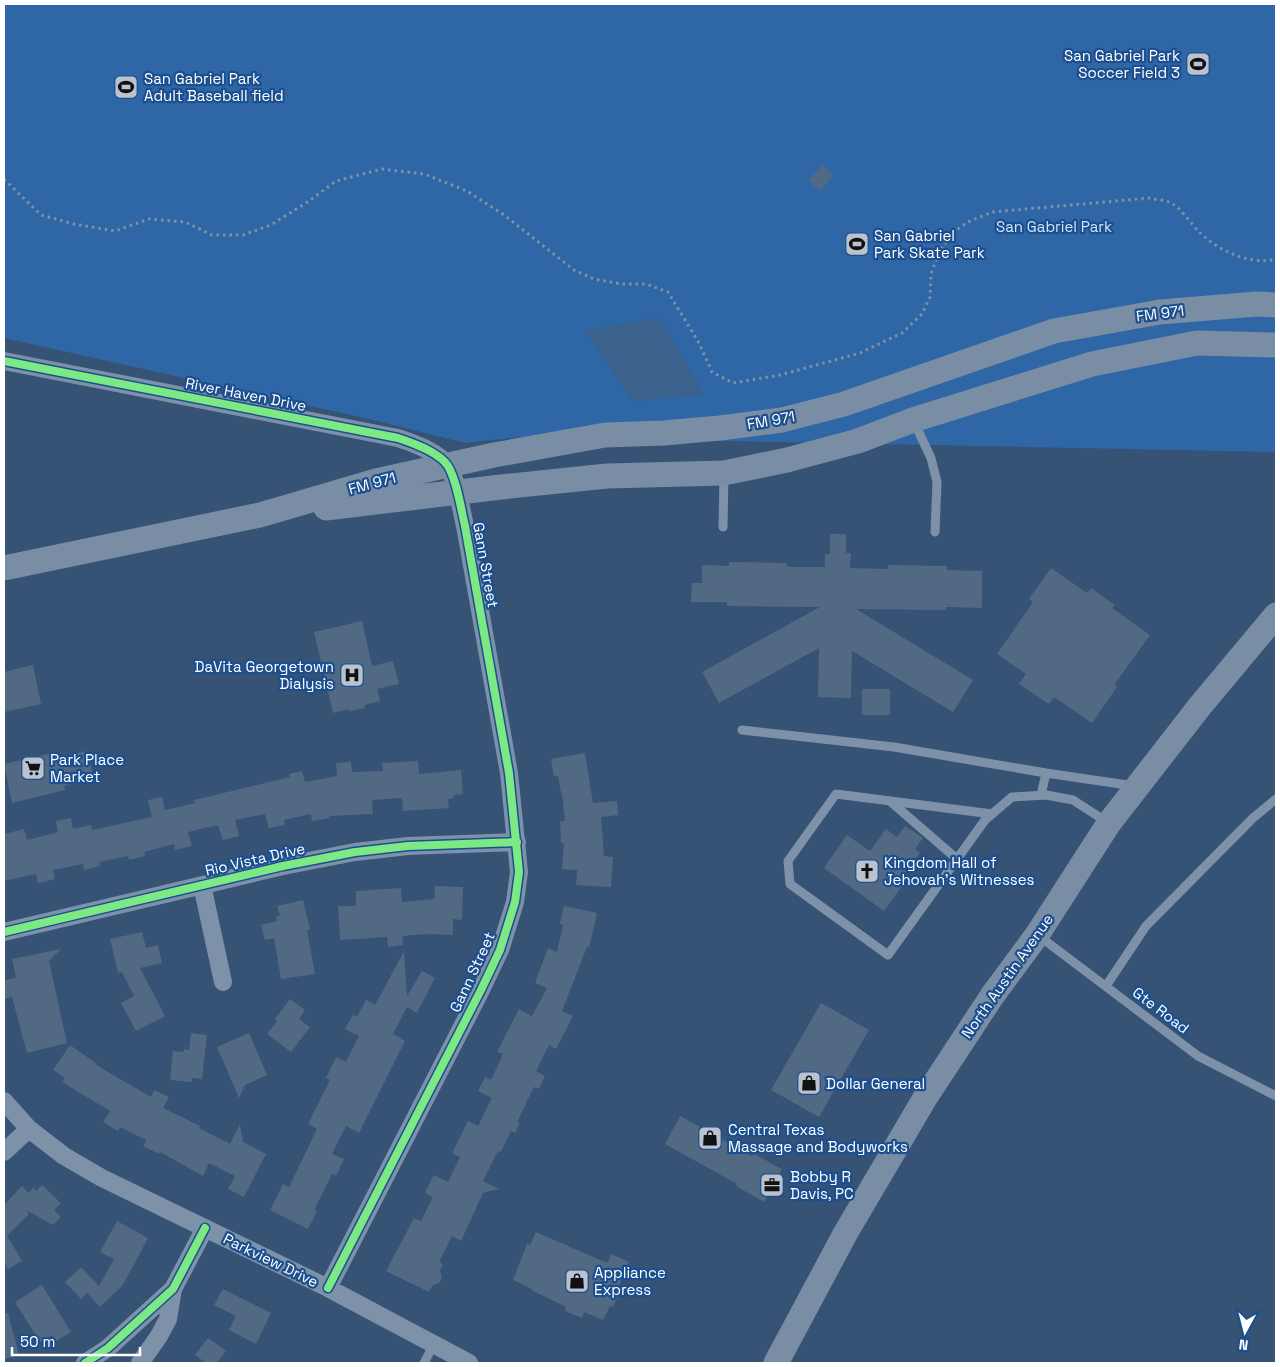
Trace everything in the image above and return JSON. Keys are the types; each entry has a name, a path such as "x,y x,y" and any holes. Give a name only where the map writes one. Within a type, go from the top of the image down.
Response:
{"main road":[{"name":"FM 971","path":"4,568 260,515 376,481 448,465 605,435 720,428 782,420 844,404 1054,331 1160,312 1256,304 1276,305"},
{"name":"FM 971","path":"260,515 607,476 724,473 787,460 858,441 913,420 1092,364 1197,343 1276,345"},
{"path":"902,383 913,420"},
{"name":"North Austin Avenue","path":"776,1363 845,1234 925,1098 992,996 1037,935 1110,823 1200,706 1276,614"}],"street":[{"name":"River Haven Drive","path":"4,360 398,438 426,448 448,465"},
{"path":"448,465 457,492"},
{"name":"Gann Street","path":"328,1288 500,950 515,902 519,872 509,774 465,526 457,492"},
{"name":"Rio Vista Drive","path":"4,932 283,866 355,852 408,846 517,842"},
{"path":"202,886 222,982"},
{"name":"Parkview Drive","path":"4,1101 29,1129 64,1156 102,1178 328,1288 469,1363"},
{"path":"4,1152 29,1129"},
{"path":"140,1363 159,1336 168,1319 173,1288 205,1228"},
{"path":"85,1363 108,1348 173,1288"}],"lane":[{"path":"913,420 931,458 937,482 935,532"},
{"path":"724,473 724,527"},
{"path":"742,730 894,747 1046,773 1139,786"},
{"path":"1041,795 1046,773"},
{"path":"992,814 836,794 788,861 790,884 888,955 985,820 1012,797 1041,795 1073,800 1110,823"},
{"path":"1106,986 1146,926 1253,818 1276,799"},
{"path":"891,801 957,858"},
{"name":"Gte Road","path":"1037,935 1198,1056 1276,1096"},
{"path":"424,1363 434,1344"}],"path":[{"path":"4,179 41,215 74,224 114,231 149,219 185,222 212,235 235,235 271,225 310,201 336,181 382,169 424,174 467,191 504,215 574,270 594,279 622,284 646,284 668,292 699,344 712,372 733,383 780,375 860,354 902,333 922,314 930,297 931,274 939,252 955,232 968,222 992,212 1150,198 1170,202 1215,246 1243,258 1268,261 1276,259"}],"green space":[{"name":"San Gabriel Park","path":"4,4 1276,4 1276,452 521,437 465,443 369,419 4,338"}],"shaded area":[{"path":"660,317 704,395 632,401 585,331"}],"building":[{"path":"822,165 834,175 820,191 808,181"},
{"path":"830,534 846,534 846,553 851,553 850,568 888,569 888,565 947,566 947,570 982,571 982,608 946,607 946,610 856,609 973,680 953,712 852,651 851,698 818,697 819,648 719,703 702,672 820,607 727,606 727,602 691,602 692,583 702,583 702,565 729,566 729,562 787,563 787,567 825,567 825,554 830,554"},
{"path":"1051,568 1087,593 1091,588 1115,605 1112,608 1150,635 1114,685 1117,687 1092,723 1054,697 1049,704 1019,684 1026,674 997,654 1033,602 1029,599"},
{"path":"362,621 372,666 393,661 399,684 377,689 380,701 364,705 365,708 333,713 314,632"},
{"path":"33,665 41,704 4,712 4,672"},
{"path":"862,689 890,689 890,715 862,715"},
{"path":"87,751 94,779 64,786 65,790 12,803 4,764 57,752 59,757"},
{"path":"585,753 593,803 617,801 618,815 601,817 604,856 613,857 611,887 576,885 577,870 562,869 564,843 561,843 560,821 565,821 562,793 558,776 554,776 551,759"},
{"path":"418,761 419,774 461,770 463,794 454,795 454,798 448,799 449,808 403,811 402,798 372,800 373,814 329,816 330,818 312,821 311,814 284,820 285,825 269,828 265,814 235,820 239,836 223,840 218,825 188,832 192,846 175,850 174,844 144,852 145,856 129,860 128,856 99,862 100,866 84,870 83,864 53,870 55,879 38,883 36,874 4,881 4,834 24,829 27,840 58,832 56,821 71,818 73,829 91,825 92,830 152,817 148,800 162,797 165,810 195,803 194,800 290,777 289,774 302,771 305,782 337,776 336,763 351,762 352,772 383,771 382,763"},
{"name":"Kingdom Hall of Jehovah's Witnesses","path":"905,826 923,838 915,849 920,853 905,873 909,876 884,911 824,868 847,835 870,851 886,829 897,837"},
{"path":"435,886 463,887 462,920 453,919 453,935 426,934 402,936 403,945 388,947 387,937 340,940 338,906 356,906 356,891 401,888 402,902 434,899"},
{"path":"303,900 310,929 307,930 315,974 281,979 274,938 265,940 261,925 277,921 276,916 280,915 277,906"},
{"path":"564,906 597,913 589,948 587,947 562,1011 573,1016 556,1049 549,1045 536,1071 545,1076 539,1089 534,1087 518,1120 519,1124 515,1133 511,1131 501,1152 498,1151 483,1181 499,1189 483,1193 461,1241 452,1236 439,1262 443,1264 440,1270 442,1278 439,1283 432,1286 429,1292 386,1271 414,1218 421,1221 433,1197 425,1193 434,1175 448,1182 460,1157 452,1153 468,1121 478,1126 492,1098 478,1091 485,1077 491,1080 503,1054 497,1052 519,1009 532,1016 547,988 535,983 548,948 557,952 563,925 560,924"},
{"path":"142,932 146,948 158,945 162,963 140,968 165,1016 136,1031 121,1003 134,996 122,972 118,973 110,939"},
{"path":"61,949 49,961 67,1043 27,1053 12,997 4,999 4,980 16,978 12,959"},
{"path":"404,951 407,996 422,971 435,978 417,1013 407,1007 393,1034 405,1041 359,1133 346,1126 332,1154 344,1159 336,1176 332,1174 314,1210 317,1211 308,1229 270,1210 283,1184 289,1187 317,1129 308,1124 330,1080 326,1078 336,1057 346,1062 359,1036 345,1029 353,1015 357,1017 366,1000 375,1005"},
{"path":"290,999 305,1010 299,1019 310,1027 291,1052 267,1034 277,1021 275,1019"},
{"path":"821,1003 869,1030 819,1117 771,1090"},
{"path":"191,1033 207,1035 202,1079 192,1078 192,1082 170,1080 173,1051 184,1052 184,1049 189,1050"},
{"path":"249,1033 267,1075 245,1085 239,1098 217,1047"},
{"path":"70,1045 96,1065 151,1097 154,1090 169,1097 163,1108 200,1126 199,1128 230,1144 240,1124 243,1142 266,1154 244,1197 228,1189 235,1176 209,1163 203,1176 160,1152 159,1154 143,1146 146,1140 120,1127 118,1131 103,1122 110,1111 62,1082 65,1078 53,1070"},
{"path":"680,1116 752,1156 754,1154 782,1169 764,1202 736,1186 737,1184 665,1144"},
{"path":"42,1185 61,1203 54,1210 61,1217 53,1225 26,1210 29,1214 7,1236 22,1261 8,1269 4,1261 4,1205 22,1186 29,1193 34,1187 36,1191"},
{"path":"117,1221 148,1238 123,1285 100,1307 87,1293 81,1299 65,1282 81,1267 99,1286 114,1259 100,1252"},
{"path":"536,1232 607,1263 611,1254 629,1262 618,1288 621,1289 613,1307 610,1306 603,1320 584,1312 582,1318 565,1311 566,1307 513,1280 527,1244 530,1245"},
{"path":"42,1285 71,1332 56,1341 52,1335 40,1342 15,1302"},
{"path":"223,1289 271,1313 256,1344 229,1330 236,1316 214,1305"},
{"path":"8,1313 19,1355 4,1359 4,1314"},
{"path":"208,1338 226,1351 217,1363 206,1363 195,1355"}],"cycle path":[{"path":"4,361 398,438 438,456 448,466 454,479 465,526 509,773 519,872 515,902 500,950 481,990 328,1288"},
{"path":"4,932 283,866 355,852 408,846 517,842"},
{"path":"85,1363 108,1348 173,1289 205,1228"}],"place":[{"name":"San Gabriel Park Soccer Field 3","path":"1198,64"},
{"name":"San Gabriel Park Adult Baseball field","path":"126,87"},
{"name":"San Gabriel Park Skate Park","path":"857,244"},
{"name":"DaVita Georgetown Dialysis","path":"352,675"},
{"name":"Park Place Market","path":"33,768"},
{"name":"Kingdom Hall of Jehovah's Witnesses","path":"867,871"},
{"name":"Dollar General","path":"809,1083"},
{"name":"Central Texas Massage and Bodyworks","path":"710,1138"},
{"name":"Bobby R Davis, PC","path":"772,1185"},
{"name":"Appliance Express","path":"577,1281"}]}
